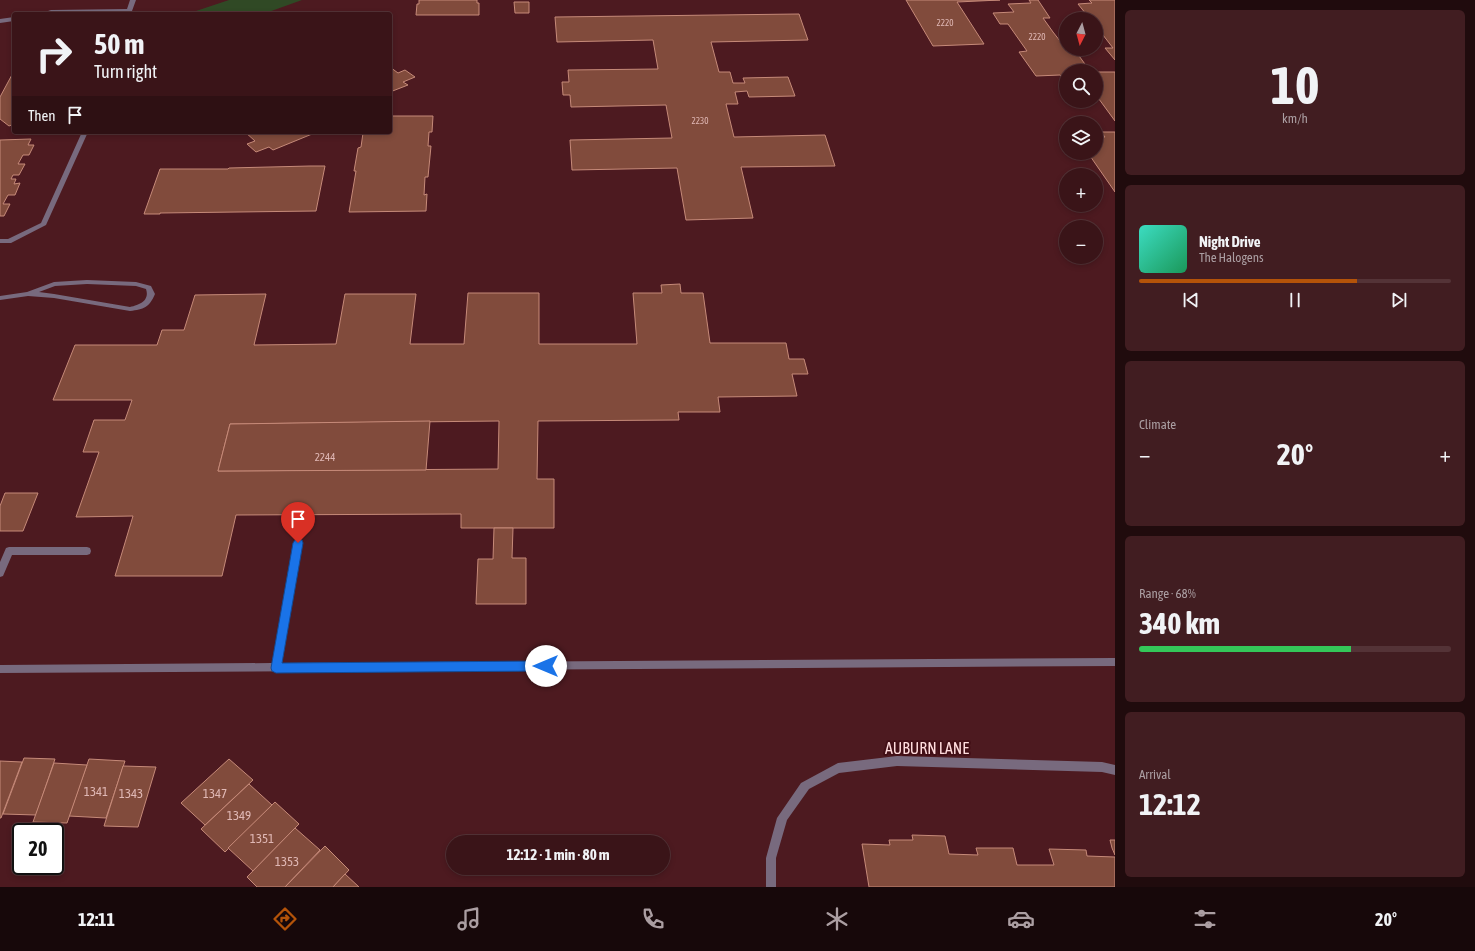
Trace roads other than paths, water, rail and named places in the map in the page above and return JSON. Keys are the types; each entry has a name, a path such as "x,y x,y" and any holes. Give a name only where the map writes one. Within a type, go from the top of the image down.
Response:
{"street":[{"path":"51,12 130,12 133,0"},
{"path":"0,21 12,19"},
{"path":"0,241 9,241 44,224 84,134"},
{"path":"0,298 28,294 54,296 130,309 140,307 148,302 151,294 149,288 136,284 87,282 54,284 28,294"},
{"path":"276,668 298,543"},
{"path":"0,573 9,551 87,551"},
{"path":"0,669 1115,662"},
{"name":"AUBURN LANE","path":"771,887 771,858 782,818 805,786 838,768 898,761 1102,767 1115,770"}]}
